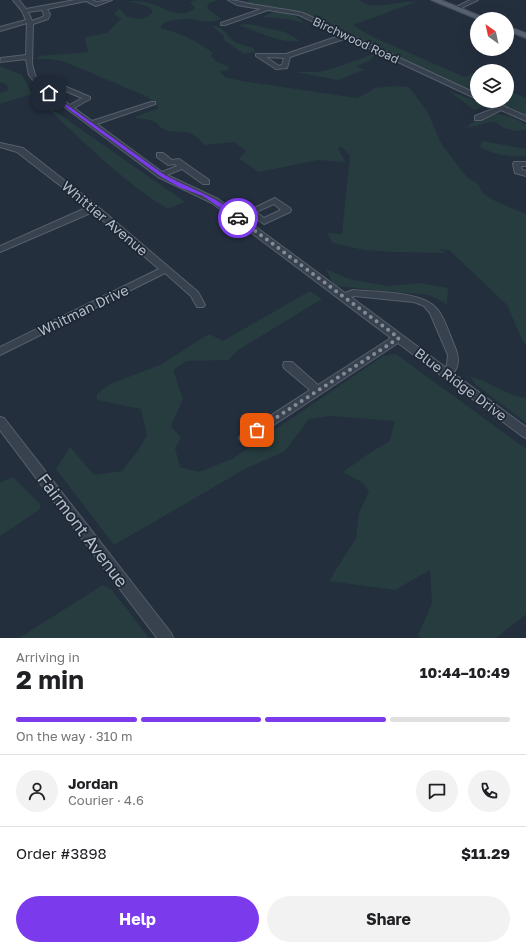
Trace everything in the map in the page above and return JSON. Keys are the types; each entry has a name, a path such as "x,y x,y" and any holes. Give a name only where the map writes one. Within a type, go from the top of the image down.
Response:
{"main road":[{"path":"435,0 470,13"},
{"path":"514,31 526,36"}],"street":[{"name":"Blue Ridge Drive","path":"16,0 25,11 30,22 29,64 32,75 41,87 162,175 180,186 205,195 238,217 526,433"},
{"path":"25,11 84,0"},
{"path":"88,0 94,4 109,0"},
{"name":"Birchwood Road","path":"230,0 248,7 293,12 470,94"},
{"path":"457,8 475,0"},
{"path":"0,29 46,18 47,14 44,8"},
{"path":"223,24 262,12 267,9"},
{"path":"288,56 285,67 278,68 258,55 288,56 346,36"},
{"path":"1,60 29,57"},
{"path":"41,87 57,85 88,98 69,108"},
{"path":"91,124 153,103"},
{"path":"478,118 501,108 526,120"},
{"name":"Whittier Avenue","path":"0,145 20,150 94,208 195,294 200,305"},
{"path":"160,155 171,163 176,161 206,182"},
{"path":"526,164 517,164 518,170 526,174"},
{"path":"162,175 183,166"},
{"path":"0,249 94,208"},
{"path":"238,217 250,212"},
{"name":"Whitman Drive","path":"0,351 166,268"},
{"path":"343,297 353,293 416,299 427,304 434,311 453,355 452,367 445,372"},
{"path":"245,438 399,338"},
{"path":"288,365 318,391"},
{"name":"Fairmont Avenue","path":"0,421 166,638"}],"green space":[{"path":"197,0 218,0 209,3 207,8 221,19 206,22 192,19 170,21 163,23 160,28 188,38 213,53 211,56 217,62 227,66 229,70 219,71 225,77 242,81 357,98 374,88 395,86 409,87 427,111 441,143 467,177 478,184 483,193 497,202 526,214 526,344 523,342 507,305 449,250 439,249 446,253 394,252 364,250 333,243 327,233 342,234 350,155 342,147 338,147 345,162 318,160 259,172 239,159 246,151 234,142 204,145 191,133 168,131 153,121 136,118 137,116 159,108 148,97 65,62 51,59 36,59 39,56 88,52 85,37 107,33 121,19 114,14 119,8 127,17 141,19 150,15 153,11 147,6 129,1 145,2 177,13 183,13 189,12 195,8 190,2"},
{"path":"250,0 360,0 371,5 378,5 416,2 353,25 371,36 464,77 470,74 470,91 303,12 279,7 262,7 246,4 246,2"},
{"path":"274,12 294,16 304,23 288,19 262,17"},
{"path":"248,24 285,32 300,41 275,38 237,25"},
{"path":"212,26 221,28 232,40 239,44 253,48 255,52 244,54 224,40 223,35"},
{"path":"374,54 371,60 356,66 364,70 338,80 295,72 318,72"},
{"path":"0,66 22,75 32,94 0,104 0,93 8,90 7,85 0,82"},
{"path":"449,91 470,99 470,107"},
{"path":"514,93 526,98 526,116 508,108 514,108"},
{"path":"39,100 185,202 168,209 150,198 101,158"},
{"path":"494,113 518,120 526,125 526,130 517,131 504,128 497,123 491,122 467,128 470,124"},
{"path":"482,141 526,149 526,156 508,156 491,152 480,147"},
{"path":"326,269 349,279 387,286 419,283 448,288 447,304 429,295 334,286"},
{"path":"310,291 322,299 238,350 229,360 186,361 173,370 183,399 171,426 181,438 175,448 180,467 199,472 232,459 383,356 396,354 526,449 526,614 496,638 421,638 418,636 432,603 430,570 395,590 329,581 356,538 359,513 369,491 363,483 343,472 371,452 390,441 395,421 331,416 309,419 285,451 245,469 114,545 56,469 70,447 94,475 122,471 139,449 147,435 141,409 97,400 97,394 110,384 160,365 209,334 223,341"},
{"path":"471,377 512,394 526,398 526,423 475,384"},
{"path":"13,477 41,505 39,510 0,536 0,483"},
{"path":"103,585 111,589 149,638 19,638"}],"way so far":[{"path":"238,218 399,338 257,430"}],"route":[{"path":"49,93 162,175 180,186 205,195 238,218"}]}
